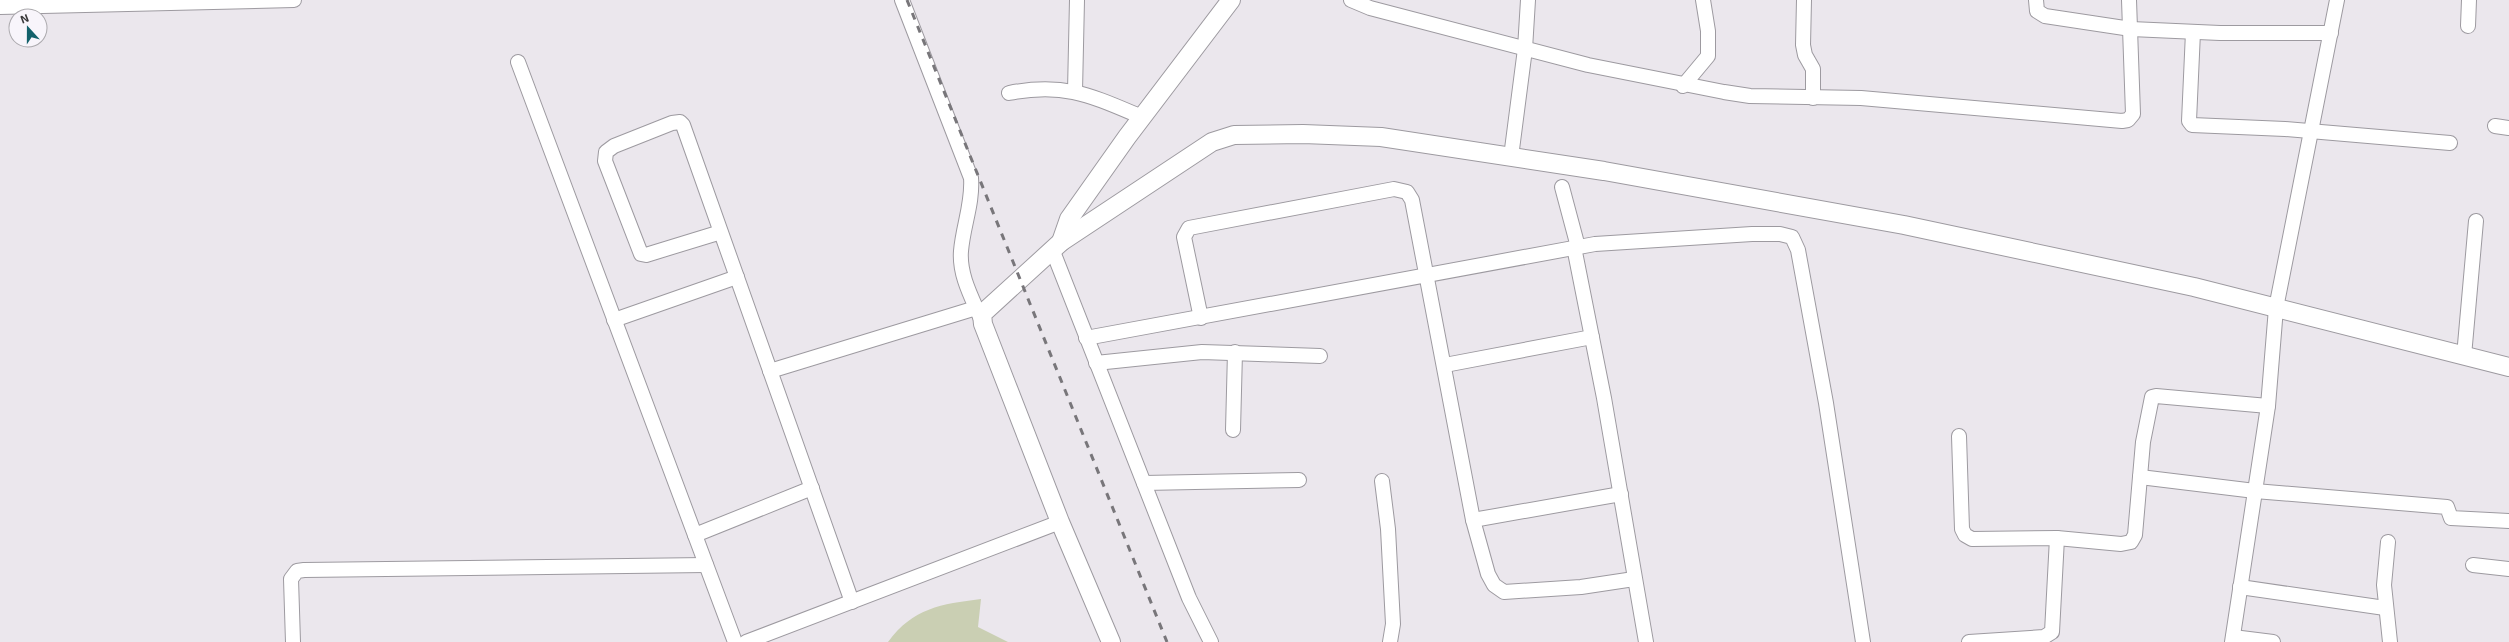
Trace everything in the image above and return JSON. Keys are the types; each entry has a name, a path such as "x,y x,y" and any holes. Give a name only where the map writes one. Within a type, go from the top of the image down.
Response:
{"main road":[{"path":"1056,246 1069,219 1142,117 1231,0"},
{"path":"1111,642 1060,522 978,313 985,310 1056,246 1212,142 1234,135 1303,134 1381,138 1604,171 1904,225 2194,287 2509,367"}],"street":[{"path":"0,7 294,0"},
{"path":"770,371 978,313 966,286 961,252 972,191 971,178 902,0"},
{"path":"1075,91 1077,0"},
{"path":"1351,0 1370,8 1588,65 1683,86 1750,96 1861,98 2128,120 2133,114 2129,0"},
{"path":"1511,157 1525,48 1528,0"},
{"path":"1683,86 1708,56 1708,31 1703,0"},
{"path":"1804,0 1803,45 1805,55 1813,69 1813,98"},
{"path":"2036,0 2036,11 2044,16 2131,29 2193,32 2331,33"},
{"path":"2273,642 2233,639 2268,406 2276,308 2337,0"},
{"path":"2468,26 2469,0"},
{"path":"2193,32 2189,121 2192,125 2312,132 2450,143"},
{"path":"518,62 735,642"},
{"path":"1010,93 1047,88 1075,91 1090,95 1142,117"},
{"path":"721,232 646,255 641,254 604,161 606,152 614,146 672,123 680,122 684,125 852,602"},
{"path":"2495,126 2509,128"},
{"path":"1562,187 1576,247 1621,494 1634,579 1646,642"},
{"path":"1201,318 1184,237 1189,228 1394,189 1407,192 1412,200 1428,275 1472,520 1488,574 1494,585 1504,592 1581,587 1634,579"},
{"path":"2464,356 2476,221"},
{"path":"1086,338 1201,318 1576,247 1752,234 1787,235 1795,240 1826,403 1863,642"},
{"path":"1056,246 1086,338 1190,598 1211,642"},
{"path":"614,320 737,277"},
{"path":"1445,365 1592,337"},
{"path":"1096,363 1172,354 1236,352 1320,356"},
{"path":"1233,430 1236,352"},
{"path":"1959,436 1962,529 1965,535 1972,540 2057,538 2121,544 2134,540 2143,442 2152,397 2156,396 2268,406"},
{"path":"2140,477 2255,491 2447,507 2451,518 2509,521"},
{"path":"1144,483 1299,480"},
{"path":"1382,481 1388,529 1393,624 1390,642"},
{"path":"695,535 812,488"},
{"path":"1472,520 1621,494"},
{"path":"746,642 1060,522"},
{"path":"1969,642 2044,637 2052,632 2057,538"},
{"path":"2388,542 2384,585 2385,608 2390,642"},
{"path":"292,642 291,579 297,571 706,565"},
{"path":"2473,565 2509,569"},
{"path":"2240,587 2385,608"}],"green space":[{"path":"981,599 978,627 1008,642 888,642 907,622 918,615 941,606"}],"railway":[{"path":"907,0 1167,642"}]}
